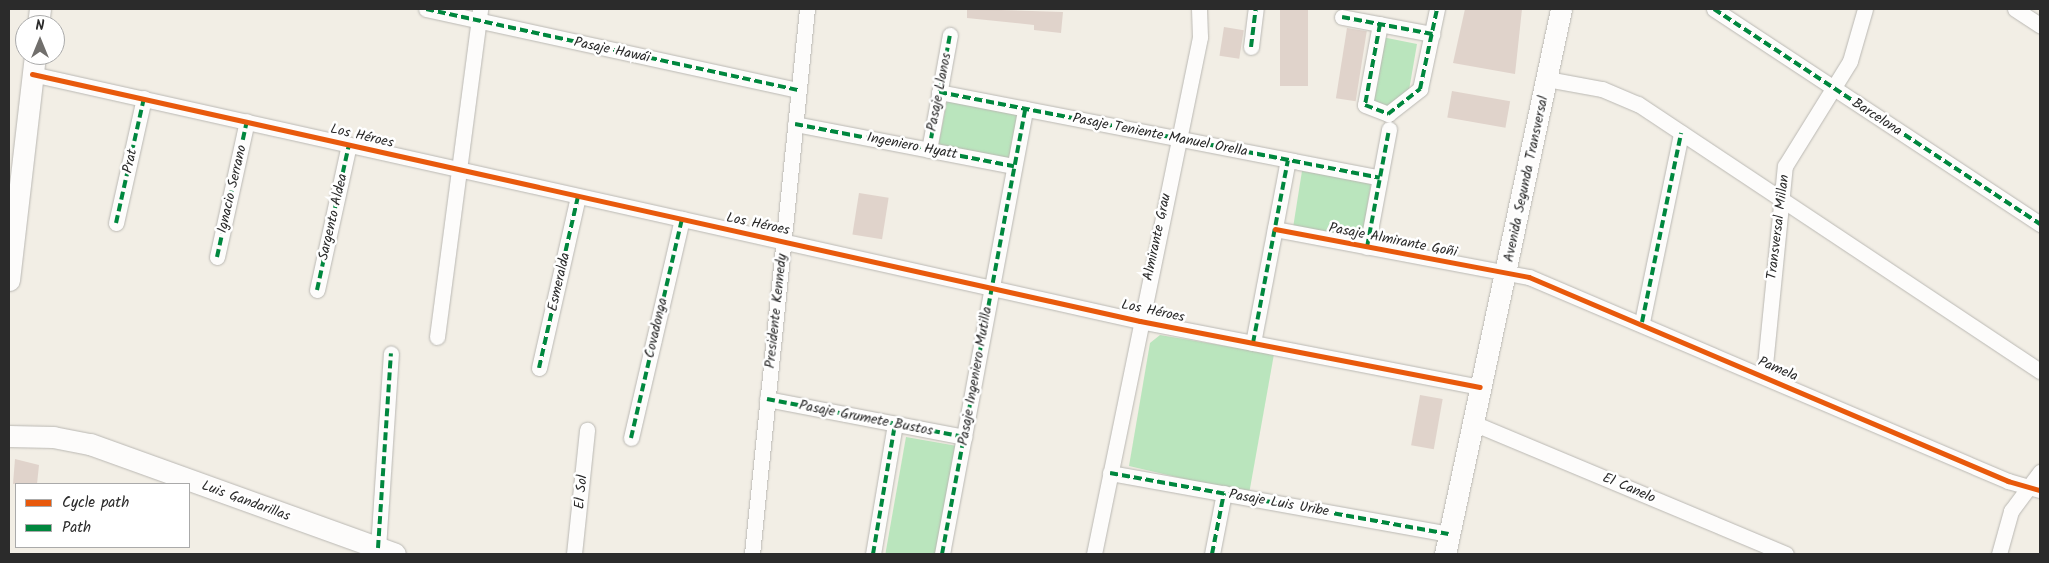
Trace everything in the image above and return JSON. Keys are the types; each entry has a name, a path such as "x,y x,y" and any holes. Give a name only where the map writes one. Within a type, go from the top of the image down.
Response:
{"street":[{"name":"Pasaje Hawái","path":"426,9 480,15 798,90"},
{"name":"Presidente Kennedy","path":"752,554 807,9"},
{"name":"Almirante Grau","path":"1094,554 1140,321 1200,37 1199,9"},
{"path":"1251,47 1256,9"},
{"path":"1380,24 1365,102 1368,109 1384,114 1396,112 1420,89 1437,9"},
{"name":"Avenida Segunda Transversal","path":"1447,544 1561,9"},
{"name":"Barcelona","path":"1714,9 1834,90 2040,224"},
{"name":"Transversal Millan","path":"1764,375 1779,200 1790,156 1834,90 1850,61 1865,9"},
{"path":"2015,9 2040,25"},
{"path":"437,337 480,15"},
{"path":"1342,17 1432,34"},
{"name":"Pasaje Llanos","path":"929,150 950,35"},
{"path":"9,280 15,175 33,65"},
{"name":"Los Héroes","path":"33,65 144,98 460,170 1140,321 1480,387"},
{"path":"1547,79 1621,96 1681,133 1779,200 2040,371"},
{"name":"Pasaje Teniente Manuel Orella","path":"940,92 1380,178"},
{"name":"Prat","path":"116,224 144,98"},
{"name":"Pasaje Ingeniero Mutilla","path":"942,554 1025,109"},
{"name":"Ignacio Serrano","path":"216,257 247,122"},
{"name":"Ingeniero Hyatt","path":"794,124 1014,166"},
{"path":"1367,247 1389,129"},
{"path":"1642,322 1681,133"},
{"name":"Sargento Aldea","path":"317,290 349,144"},
{"path":"1253,343 1288,160"},
{"name":"Esmeralda","path":"539,368 578,196"},
{"name":"Covadonga","path":"631,438 682,218"},
{"name":"Pasaje Almirante Goñi","path":"1275,229 1506,273"},
{"name":"Pamela","path":"1506,273 1529,277 1642,322 2008,481 2034,487"},
{"path":"386,551 391,353"},
{"name":"Pasaje Grumete Bustos","path":"768,399 964,437"},
{"name":"El Canelo","path":"1473,423 1786,554"},
{"path":"873,554 895,424"},
{"name":"El Sol","path":"574,554 587,430"},
{"name":"Luis Gandarillas","path":"9,436 53,437 90,444 386,551"},
{"path":"1999,554 2011,511 2034,487 2040,472"},
{"name":"Pasaje Luis Uribe","path":"1110,473 1224,493 1447,544"},
{"path":"1212,554 1224,493"}],"green space":[{"path":"1382,37 1417,44 1408,96 1390,110 1369,106"},
{"path":"947,101 1019,115 1010,161 938,147"},
{"path":"1302,171 1371,182 1362,239 1293,228"},
{"path":"1160,335 1274,354 1249,494 1129,466 1150,343"},
{"path":"906,437 957,446 938,554 885,554"}],"building":[{"path":"967,9 1063,12 1061,33 1034,30 1034,25 967,18"},
{"path":"1280,9 1308,9 1308,86 1280,86"},
{"path":"1465,9 1522,9 1515,74 1453,63"},
{"path":"1224,27 1244,30 1239,59 1219,56"},
{"path":"1347,28 1367,31 1356,101 1336,98"},
{"path":"1452,91 1510,101 1505,128 1447,118"},
{"path":"859,193 889,198 882,239 852,234"},
{"path":"1420,395 1443,399 1434,449 1411,445"},
{"path":"15,459 39,465 37,483 13,484"}],"marked path":[{"path":"426,9 798,90"},
{"path":"1251,47 1256,9"},
{"path":"1380,24 1365,105 1388,114 1420,89 1437,9"},
{"path":"1714,9 2040,224"},
{"path":"1342,17 1432,34"},
{"path":"929,150 950,35"},
{"path":"939,92 1380,178"},
{"path":"116,223 144,98"},
{"path":"942,554 1025,109"},
{"path":"217,257 247,121"},
{"path":"795,124 1014,166"},
{"path":"1367,247 1389,129"},
{"path":"1642,322 1681,133"},
{"path":"317,290 349,145"},
{"path":"1253,343 1288,160"},
{"path":"539,368 578,196"},
{"path":"631,438 682,219"},
{"path":"378,548 391,353"},
{"path":"767,399 964,437"},
{"path":"873,554 895,424"},
{"path":"1110,473 1449,534"},
{"path":"1212,554 1224,493"}],"cycle path":[{"path":"32,74 1140,321 1480,387"},
{"path":"1275,229 1529,277 2008,481 2040,490"}]}
